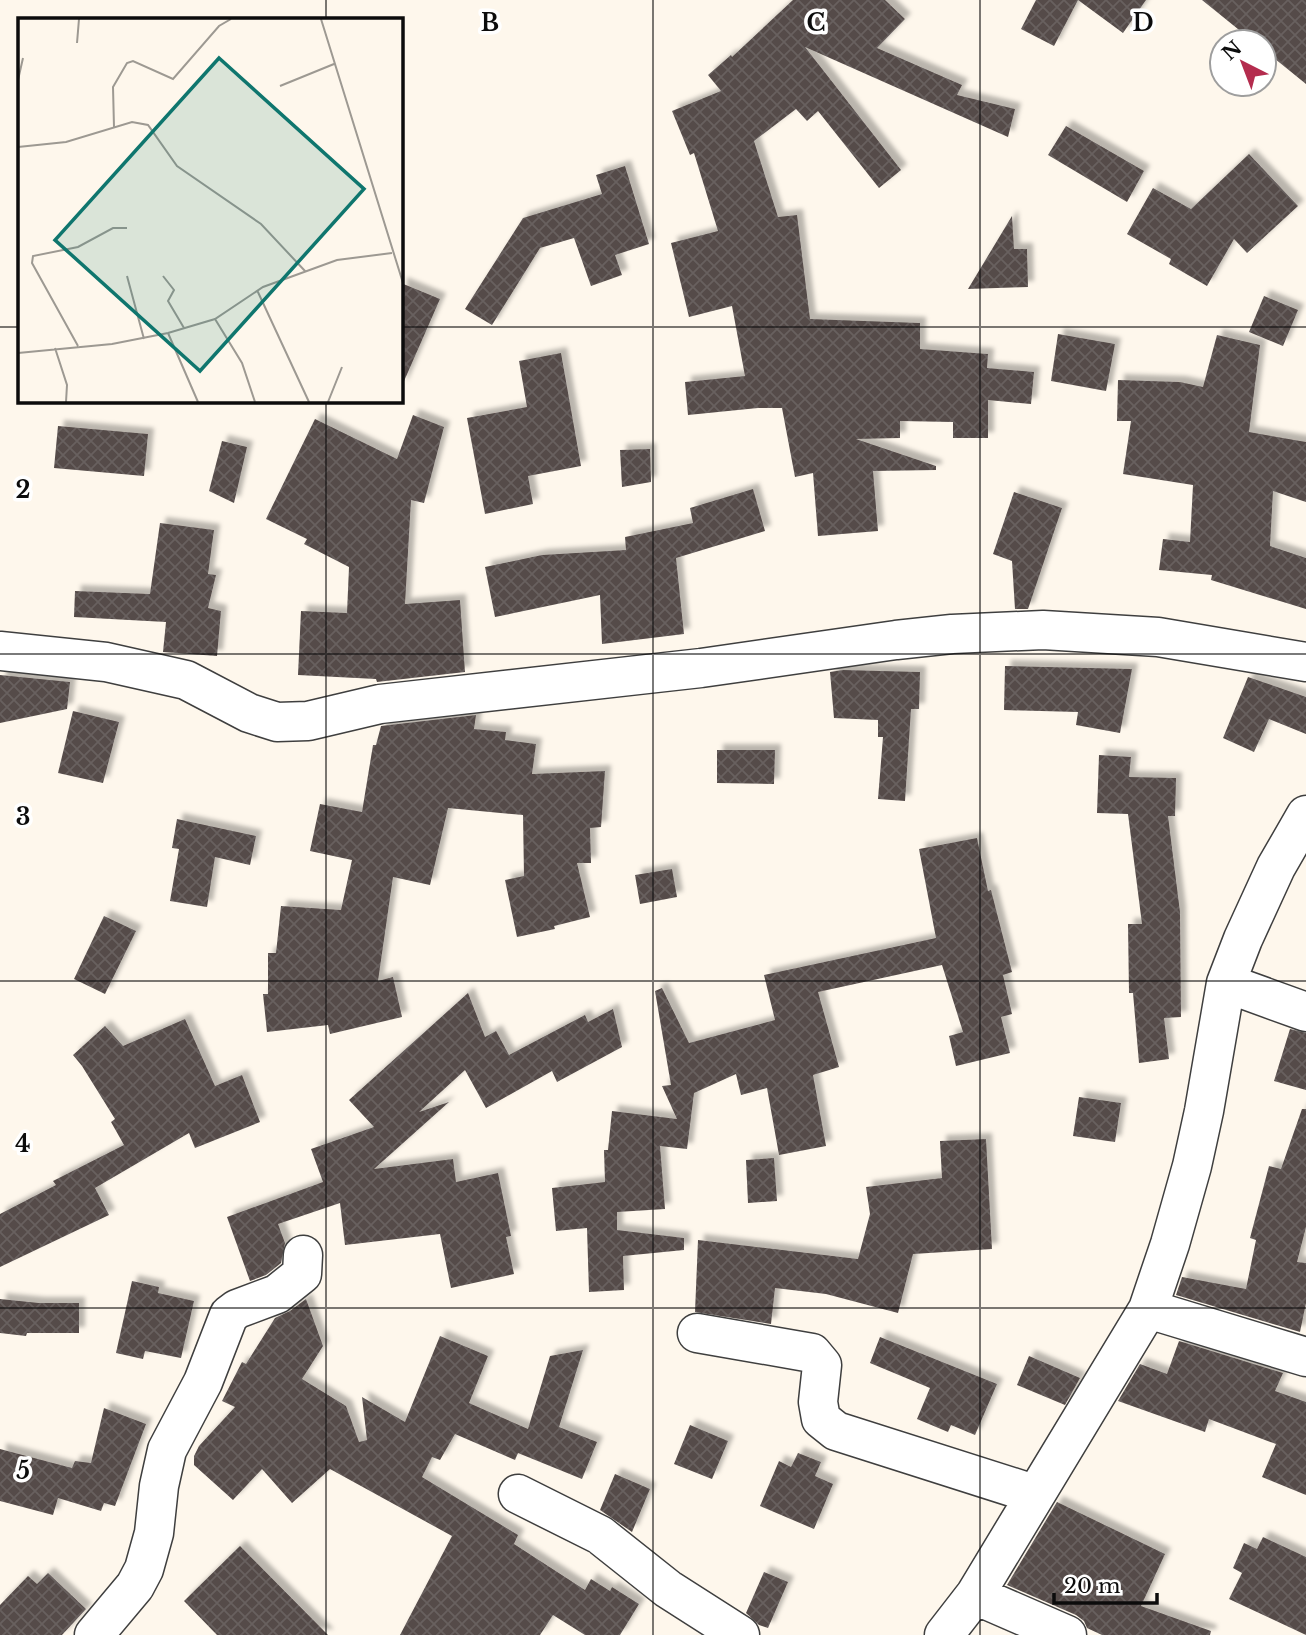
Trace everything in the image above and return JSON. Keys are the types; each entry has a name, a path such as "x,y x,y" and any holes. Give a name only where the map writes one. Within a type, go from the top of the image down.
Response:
{"street":[{"path":"0,651 106,662 186,680 249,713 277,722 308,721 380,704 701,668 953,634 1043,630 1158,637 1306,662"},
{"path":"944,1635 975,1595 1148,1309 1192,1167 1226,983 1276,867 1306,815"},
{"path":"1226,983 1306,1012"},
{"path":"94,1635 135,1586 145,1569 154,1533 163,1462 203,1382 229,1315 237,1309 277,1294 302,1273 303,1255"},
{"path":"1148,1309 1306,1357"},
{"path":"697,1332 812,1353 822,1365 818,1402 821,1419 836,1432 1034,1494"},
{"path":"518,1494 600,1535 668,1589 740,1635"},
{"path":"975,1595 1067,1635"}],"building":[{"path":"793,0 885,0 905,19 877,48 962,85 957,95 1015,109 1008,137 805,47 901,170 879,188 818,111 807,121 796,109 754,141 778,217 797,215 810,319 920,323 920,349 988,354 987,368 1034,372 1031,404 988,400 988,438 953,438 953,422 900,421 900,438 856,439 936,466 936,470 873,471 878,531 818,536 813,473 795,477 782,408 688,415 685,382 745,376 732,306 689,317 671,243 718,231 694,153 690,155 672,111 721,91 708,75 731,55 732,57"},
{"path":"1036,0 1078,0 1054,46 1021,29"},
{"path":"1078,0 1146,0 1123,33"},
{"path":"1202,0 1306,0 1306,84 1278,61 1278,28 1237,28"},
{"path":"1066,126 1144,171 1127,202 1048,155"},
{"path":"1249,154 1298,206 1247,253 1234,239 1207,286 1169,264 1171,259 1127,234 1153,188 1191,209"},
{"path":"625,166 649,244 615,255 622,275 591,286 574,238 540,248 492,325 465,309 523,218 602,194 596,175"},
{"path":"1012,216 1014,249 1027,249 1028,287 968,289"},
{"path":"402,283 440,299 402,386"},
{"path":"1264,296 1298,310 1283,346 1249,332"},
{"path":"1058,334 1115,344 1106,391 1051,381"},
{"path":"1217,335 1260,345 1249,432 1306,442 1306,502 1273,491 1270,546 1306,558 1306,609 1211,580 1212,575 1159,570 1163,539 1190,542 1193,485 1123,474 1131,421 1117,421 1118,380 1180,382 1203,387"},
{"path":"561,353 581,466 528,476 533,504 485,514 467,418 527,407 519,361"},
{"path":"413,415 444,427 424,503 411,500 405,604 460,600 465,672 377,682 376,679 298,675 301,611 347,613 349,567 304,544 307,539 266,519 315,419 397,459"},
{"path":"58,426 148,434 144,476 54,468"},
{"path":"222,441 247,447 234,503 209,491"},
{"path":"650,449 651,482 622,487 620,450"},
{"path":"753,489 765,531 676,558 684,634 602,644 600,595 495,617 485,567 542,555 626,550 625,537 693,523 690,508"},
{"path":"1014,492 1062,508 1028,609 1015,609 1012,561 993,554"},
{"path":"160,523 214,530 208,574 216,575 208,608 221,611 217,656 163,652 166,622 74,617 75,591 150,594"},
{"path":"1005,666 1132,669 1120,733 1076,725 1078,712 1004,710"},
{"path":"830,672 920,672 919,709 911,709 905,801 878,799 883,737 878,737 878,720 834,718"},
{"path":"0,675 70,682 67,709 0,723"},
{"path":"1248,677 1306,697 1306,734 1269,719 1254,752 1223,738"},
{"path":"73,711 119,722 103,783 58,773"},
{"path":"476,715 474,729 506,732 505,740 536,744 532,774 605,771 601,827 590,828 591,863 577,863 590,917 554,926 555,929 517,937 505,880 524,876 523,815 448,808 430,885 393,877 378,981 393,977 402,1017 330,1034 328,1025 267,1032 263,994 268,994 268,953 276,953 281,906 341,910 352,860 310,851 320,804 362,812 373,745 376,745 381,726"},
{"path":"717,750 775,750 774,784 717,783"},
{"path":"1099,755 1131,757 1129,777 1176,778 1175,816 1168,816 1180,912 1181,1017 1164,1018 1169,1059 1139,1063 1133,993 1129,993 1128,924 1142,924 1128,814 1097,813"},
{"path":"177,819 256,836 250,865 215,857 207,907 170,901 179,849 172,848"},
{"path":"977,838 988,891 991,890 1012,972 1003,975 1012,1014 1001,1017 1010,1053 956,1066 949,1036 963,1032 942,965 818,992 839,1067 813,1075 826,1146 779,1155 767,1088 741,1095 736,1074 694,1093 687,1149 660,1146 665,1209 617,1212 617,1230 684,1238 684,1250 623,1256 624,1290 589,1292 587,1228 556,1231 552,1188 605,1182 604,1150 608,1150 612,1111 677,1119 662,1086 671,1085 655,991 662,988 689,1043 775,1020 764,975 936,938 919,849"},
{"path":"672,869 677,897 640,904 635,875"},
{"path":"104,916 136,931 105,994 74,979"},
{"path":"468,993 485,1037 496,1031 509,1055 585,1015 588,1022 613,1009 622,1047 557,1082 552,1071 486,1108 465,1070 419,1112 449,1102 374,1169 453,1159 456,1182 498,1173 511,1236 506,1237 514,1274 451,1288 440,1234 345,1245 340,1203 278,1224 285,1243 281,1263 266,1275 250,1281 227,1217 323,1182 311,1149 374,1127 349,1100"},
{"path":"185,1019 215,1086 242,1075 260,1122 195,1148 189,1133 95,1188 109,1215 0,1267 0,1214 56,1185 53,1181 124,1145 111,1122 115,1119 73,1055 105,1026 123,1046"},
{"path":"1290,1029 1306,1033 1306,1090 1274,1081"},
{"path":"1079,1097 1121,1103 1115,1142 1073,1136"},
{"path":"1302,1109 1306,1109 1306,1227 1297,1262 1306,1263 1306,1303 1300,1332 1176,1295 1182,1277 1246,1289 1256,1240 1250,1238 1269,1166 1281,1169"},
{"path":"986,1139 992,1249 913,1254 898,1313 826,1294 775,1288 771,1324 695,1312 698,1240 858,1259 870,1214 866,1187 942,1178 940,1141"},
{"path":"774,1158 777,1201 748,1203 746,1160"},
{"path":"132,1281 159,1287 158,1293 194,1301 181,1358 145,1351 143,1359 116,1353"},
{"path":"0,1299 79,1303 79,1333 27,1333 26,1336 0,1333"},
{"path":"306,1299 323,1346 302,1379 346,1406 359,1442 367,1440 362,1397 405,1422 440,1336 488,1356 469,1403 528,1429 550,1356 583,1350 559,1427 597,1442 582,1479 518,1453 515,1460 455,1434 440,1460 432,1457 422,1477 518,1535 514,1544 585,1590 591,1579 610,1591 612,1587 639,1604 620,1635 585,1635 553,1615 540,1635 400,1635 452,1536 330,1469 292,1503 262,1469 233,1500 194,1465 194,1456 199,1446 235,1407 222,1401 242,1362 246,1364 275,1318"},
{"path":"880,1337 997,1384 975,1435 951,1425 948,1432 917,1419 930,1388 870,1363"},
{"path":"1179,1341 1283,1373 1275,1391 1306,1402 1306,1495 1262,1477 1276,1444 1209,1419 1205,1432 1118,1401 1140,1364 1167,1374"},
{"path":"1029,1356 1080,1378 1065,1405 1017,1385"},
{"path":"104,1408 146,1424 115,1506 104,1503 101,1511 58,1498 53,1515 0,1501 0,1449 72,1468 75,1461 91,1463"},
{"path":"690,1425 728,1441 712,1479 674,1464"},
{"path":"798,1453 821,1462 815,1476 833,1484 814,1529 760,1506 779,1461 791,1467"},
{"path":"615,1474 650,1489 632,1532 600,1510"},
{"path":"1057,1502 1165,1554 1141,1606 1211,1631 1210,1635 1102,1635 1087,1628 1084,1621 1076,1615 1007,1585"},
{"path":"1263,1537 1306,1557 1306,1635 1229,1599 1242,1573 1233,1568 1244,1543 1257,1549"},
{"path":"240,1546 328,1635 217,1635 184,1601"},
{"path":"764,1572 788,1582 768,1628 759,1625 746,1613"},
{"path":"48,1573 86,1609 62,1635 0,1635 0,1605 28,1576 37,1584"}]}
